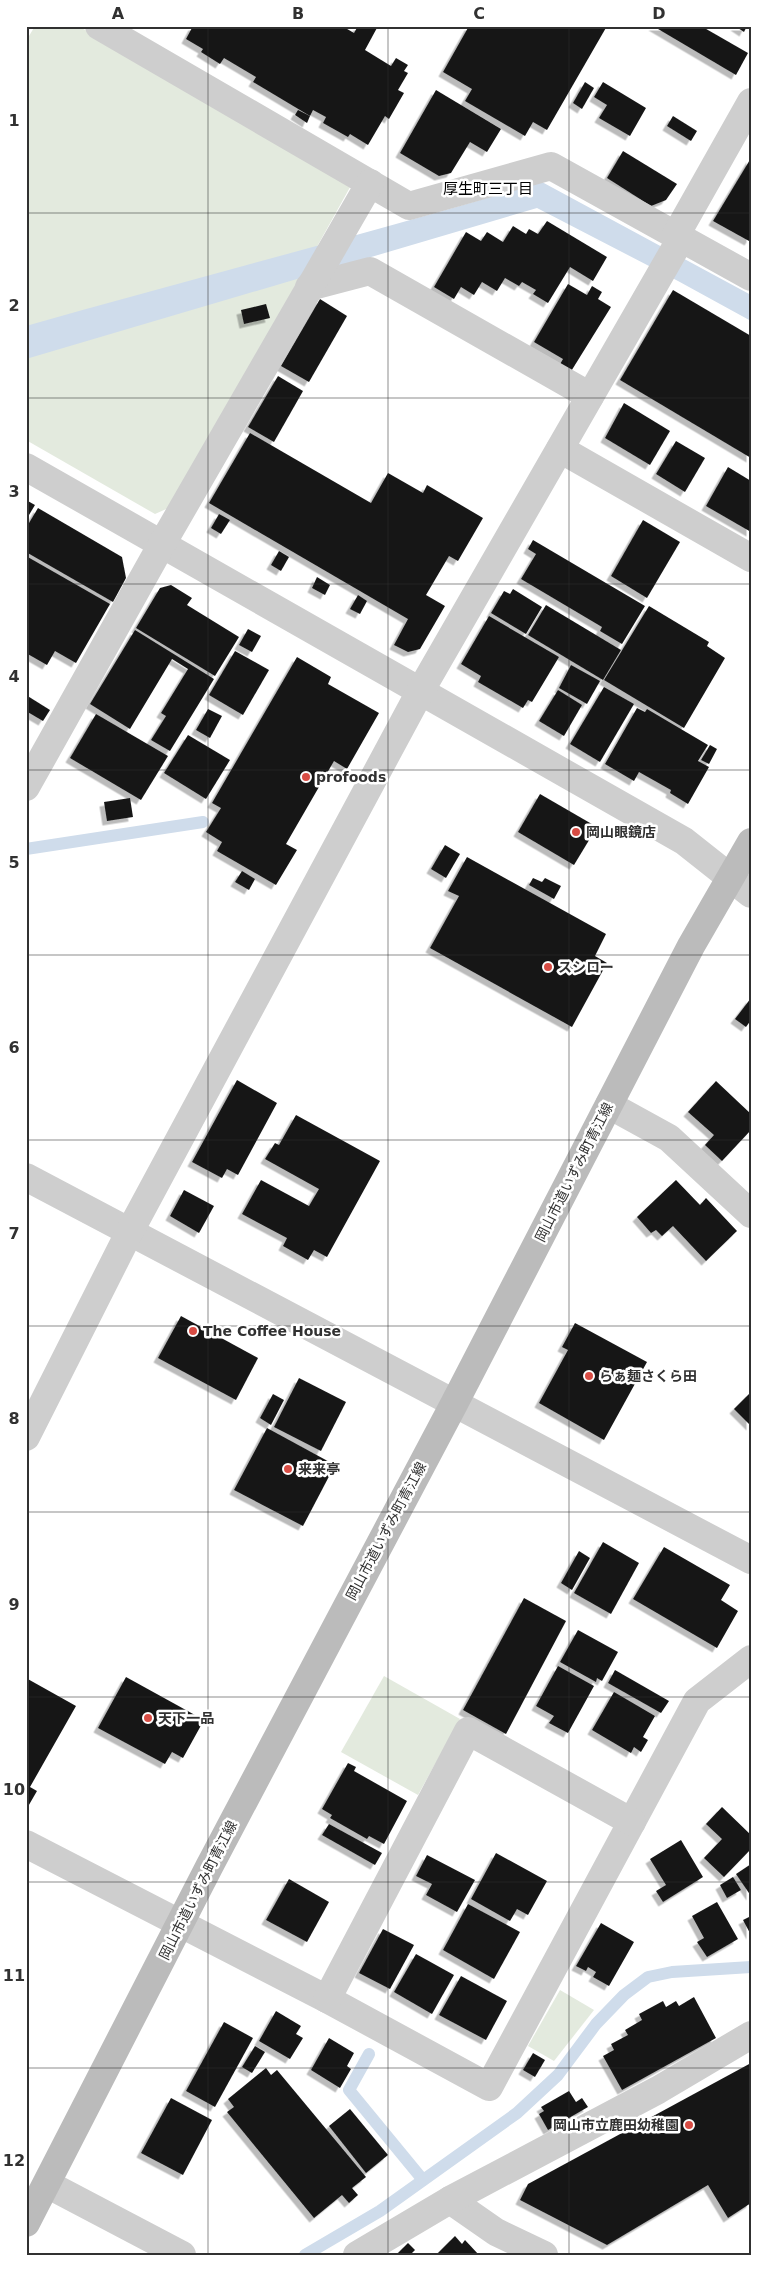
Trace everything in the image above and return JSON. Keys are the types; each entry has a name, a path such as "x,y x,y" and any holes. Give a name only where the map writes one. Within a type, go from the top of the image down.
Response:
{"street":[{"path":"99,26 409,206 551,166 676,241 751,277"},
{"path":"26,1437 130,1231 421,690 660,275 676,241 751,102"},
{"path":"26,787 162,544 370,183"},
{"path":"312,282 370,271 590,396"},
{"path":"560,449 751,558"},
{"path":"26,467 684,841 740,886"},
{"name":"岡山市道いずみ町青江線","path":"26,2223 180,1924 454,1404 691,946 740,886 751,842"},
{"path":"609,1105 669,1138 751,1214"},
{"path":"26,1177 751,1560"},
{"path":"26,1844 327,1999 489,2087 697,1701 751,1659"},
{"path":"327,1999 468,1731 632,1822"},
{"path":"357,2255 450,2200 658,2090 751,2035"},
{"path":"47,2184 182,2255"},
{"path":"450,2200 496,2232 544,2255"}],"shaded area":[{"path":"35,26 78,26 354,180 173,506 155,514 26,440 26,41"},
{"path":"384,1676 460,1719 418,1795 341,1752"},
{"path":"560,1990 594,2010 554,2061 528,2046"}],"water":[{"path":"542,182 751,295 751,321 537,208 26,359 26,326"}],"building":[{"path":"193,26 342,26 354,33 358,26 378,26 365,50 391,66 396,58 408,65 404,71 408,73 398,90 404,93 389,119 385,116 368,145 350,134 348,137 323,123 326,117 313,110 310,116 253,82 256,77 224,58 220,64 201,52 203,49 186,39"},
{"path":"469,26 607,26 547,130 533,122 525,136 465,101 472,89 443,72"},
{"path":"653,26 701,26 748,53 736,75"},
{"path":"735,26 747,26 744,32"},
{"path":"585,82 594,88 582,109 573,103"},
{"path":"603,82 646,108 630,136 599,118 607,105 594,97"},
{"path":"436,90 501,129 487,152 470,142 451,173 439,176 400,153"},
{"path":"298,110 310,116 307,123 295,115"},
{"path":"673,116 697,131 691,141 667,126"},
{"path":"623,151 677,184 666,200 651,206 607,178"},
{"path":"751,158 751,238 749,241 713,221"},
{"path":"547,221 607,257 593,281 570,267 548,303 533,294 536,290 522,282 519,286 505,278 497,291 482,282 474,295 461,287 454,299 434,287 466,232 481,241 487,232 503,242 513,226 526,234 529,229 538,234"},
{"path":"568,284 587,295 592,286 602,292 598,299 611,307 570,373 559,366 563,359 534,342"},
{"path":"673,290 751,336 751,458 620,380"},
{"path":"320,299 347,316 309,382 281,366"},
{"path":"266,304 270,318 244,324 241,310"},
{"path":"278,376 303,391 274,442 248,427"},
{"path":"624,403 670,431 650,465 605,438"},
{"path":"250,433 371,503 388,473 423,493 427,485 483,518 458,561 449,556 426,595 445,606 420,649 408,652 394,645 408,619 209,503"},
{"path":"676,441 705,458 685,492 656,474"},
{"path":"728,467 751,481 751,532 706,506"},
{"path":"26,500 35,505 26,520"},
{"path":"38,508 122,557 126,578 113,602 26,552 26,528"},
{"path":"219,514 230,520 221,534 211,528"},
{"path":"643,520 680,542 647,598 611,576"},
{"path":"533,540 645,606 622,644 600,631 602,627 521,579 536,554 528,549"},
{"path":"279,551 289,557 281,571 271,565"},
{"path":"26,556 110,604 76,663 55,651 47,665 26,653 29,644 26,642"},
{"path":"317,577 330,585 325,595 312,588"},
{"path":"171,585 192,598 187,605 239,637 215,676 136,628 160,588"},
{"path":"513,589 542,607 526,634 491,613 504,591 510,594"},
{"path":"358,595 367,601 360,614 350,609"},
{"path":"546,605 621,650 603,680 528,635"},
{"path":"649,606 709,642 707,646 725,658 684,728 604,680"},
{"path":"489,616 559,657 532,702 528,700 523,708 478,682 481,676 461,664"},
{"path":"248,629 261,636 252,652 239,645"},
{"path":"135,630 214,679 170,751 151,740 166,716 161,713 188,669 172,659 130,729 90,704"},
{"path":"235,651 269,670 243,715 209,695"},
{"path":"297,657 331,677 328,684 379,713 347,769 334,761 286,844 297,850 276,885 217,851 222,842 206,832 221,808 212,803"},
{"path":"571,665 600,681 587,704 559,688"},
{"path":"604,687 634,704 600,762 570,744"},
{"path":"558,690 582,705 564,736 539,721"},
{"path":"26,695 50,710 43,721 26,711"},
{"path":"637,708 645,712 647,709 708,745 698,761 709,767 688,804 670,793 671,790 639,772 634,781 605,764"},
{"path":"208,709 222,716 210,738 196,730"},
{"path":"96,714 168,756 141,800 70,758"},
{"path":"188,735 230,760 206,799 164,773"},
{"path":"710,745 717,749 709,764 701,760"},
{"path":"540,794 597,827 574,865 518,832"},
{"path":"130,798 133,817 107,821 104,802"},
{"path":"445,845 460,854 446,878 431,869"},
{"path":"467,857 606,934 595,956 607,963 572,1027 430,948 459,896 448,891"},
{"path":"242,871 255,879 249,890 235,882"},
{"path":"533,878 542,882 545,878 561,886 554,899 529,885"},
{"path":"751,998 751,1020 746,1027 735,1019"},
{"path":"237,1080 277,1103 238,1175 227,1169 222,1178 192,1162"},
{"path":"716,1081 751,1114 751,1130 722,1161 705,1145 714,1135 688,1112"},
{"path":"296,1115 380,1161 327,1257 314,1250 308,1260 283,1246 287,1238 242,1214 261,1180 309,1206 319,1189 265,1159 275,1143 279,1145"},
{"path":"676,1180 700,1205 706,1198 737,1231 706,1261 673,1226 662,1236 656,1230 651,1233 637,1217"},
{"path":"184,1190 214,1206 199,1233 170,1216"},
{"path":"181,1316 258,1358 236,1400 158,1358"},
{"path":"575,1323 647,1362 604,1440 539,1403 568,1350 562,1347"},
{"path":"299,1378 346,1402 321,1451 274,1427"},
{"path":"751,1392 751,1426 734,1409"},
{"path":"273,1394 284,1400 271,1425 260,1418"},
{"path":"267,1428 335,1465 303,1526 234,1490"},
{"path":"603,1542 639,1563 611,1614 574,1593"},
{"path":"664,1547 730,1585 721,1600 738,1611 717,1648 633,1599"},
{"path":"579,1551 590,1558 572,1590 561,1583"},
{"path":"524,1598 566,1621 506,1734 463,1710"},
{"path":"578,1630 618,1652 602,1681 597,1678 596,1682 560,1662"},
{"path":"558,1666 594,1686 568,1733 549,1723 554,1716 536,1706"},
{"path":"615,1670 669,1701 661,1713 608,1683"},
{"path":"126,1677 204,1720 183,1758 172,1752 165,1764 98,1728"},
{"path":"26,1678 76,1706 30,1787 37,1791 26,1810"},
{"path":"614,1692 655,1716 643,1737 648,1740 641,1752 634,1747 631,1753 592,1730"},
{"path":"348,1763 356,1767 354,1771 407,1801 384,1844 369,1836 367,1839 330,1818 332,1815 322,1809"},
{"path":"722,1807 751,1835 751,1849 724,1877 704,1858 722,1839 706,1824"},
{"path":"329,1824 382,1853 375,1865 322,1835"},
{"path":"681,1840 703,1877 663,1902 656,1891 666,1885 650,1859"},
{"path":"496,1853 547,1881 528,1915 517,1909 510,1921 471,1899"},
{"path":"427,1855 475,1880 457,1912 426,1895 432,1884 416,1876"},
{"path":"751,1864 751,1896 736,1874"},
{"path":"733,1877 741,1890 727,1898 720,1885"},
{"path":"289,1879 329,1902 307,1942 266,1920"},
{"path":"717,1902 738,1939 707,1957 697,1942 704,1938 692,1916"},
{"path":"468,1904 520,1932 494,1979 443,1950"},
{"path":"751,1916 751,1935 743,1920"},
{"path":"601,1923 634,1942 609,1986 593,1977 596,1972 588,1967 586,1971 576,1966"},
{"path":"383,1929 414,1945 390,1989 359,1973"},
{"path":"416,1954 454,1975 432,2014 394,1992"},
{"path":"461,1976 507,2001 486,2040 439,2015"},
{"path":"694,1997 716,2038 622,2090 603,2056 614,2050 611,2044 628,2035 625,2030 642,2020 639,2014 663,2001 666,2007 676,2001 679,2006"},
{"path":"276,2011 301,2026 296,2034 303,2038 290,2059 259,2041"},
{"path":"224,2022 253,2038 215,2107 186,2091"},
{"path":"329,2038 354,2053 347,2066 351,2069 340,2088 311,2070"},
{"path":"255,2046 265,2052 252,2073 242,2067"},
{"path":"533,2053 545,2060 535,2077 523,2070"},
{"name":"岡山市立鹿田幼稚園","path":"751,2063 751,2203 728,2218 708,2185 607,2245 520,2200 528,2184"},
{"path":"266,2068 271,2075 277,2070 366,2177 352,2188 358,2195 349,2203 342,2195 314,2218 227,2112 234,2107 228,2099"},
{"path":"569,2091 576,2102 582,2098 588,2107 548,2130 539,2114 544,2111 541,2107"},
{"path":"171,2098 212,2120 183,2175 141,2153"},
{"path":"350,2109 388,2155 366,2173 329,2126"},
{"path":"455,2236 462,2244 465,2240 479,2255 436,2255"},
{"path":"408,2243 415,2250 410,2255 396,2255"}],"waterway":[{"path":"26,849 203,822"},
{"path":"305,2255 380,2211 517,2113 558,2075 596,2024 624,1995 648,1977 672,1972 751,1967"},
{"path":"369,2054 349,2090 423,2180"}],"place":[{"name":"profoods","path":"306,777"},
{"name":"岡山眼鏡店","path":"576,832"},
{"name":"スシロー","path":"548,967"},
{"name":"The Coffee House","path":"193,1331"},
{"name":"らぁ麺さくら田","path":"589,1376"},
{"name":"来来亭","path":"288,1469"},
{"name":"天下一品","path":"148,1718"},
{"name":"岡山市立鹿田幼稚園","path":"689,2125"}],"district":[{"name":"厚生町三丁目","path":"488,189"}]}
